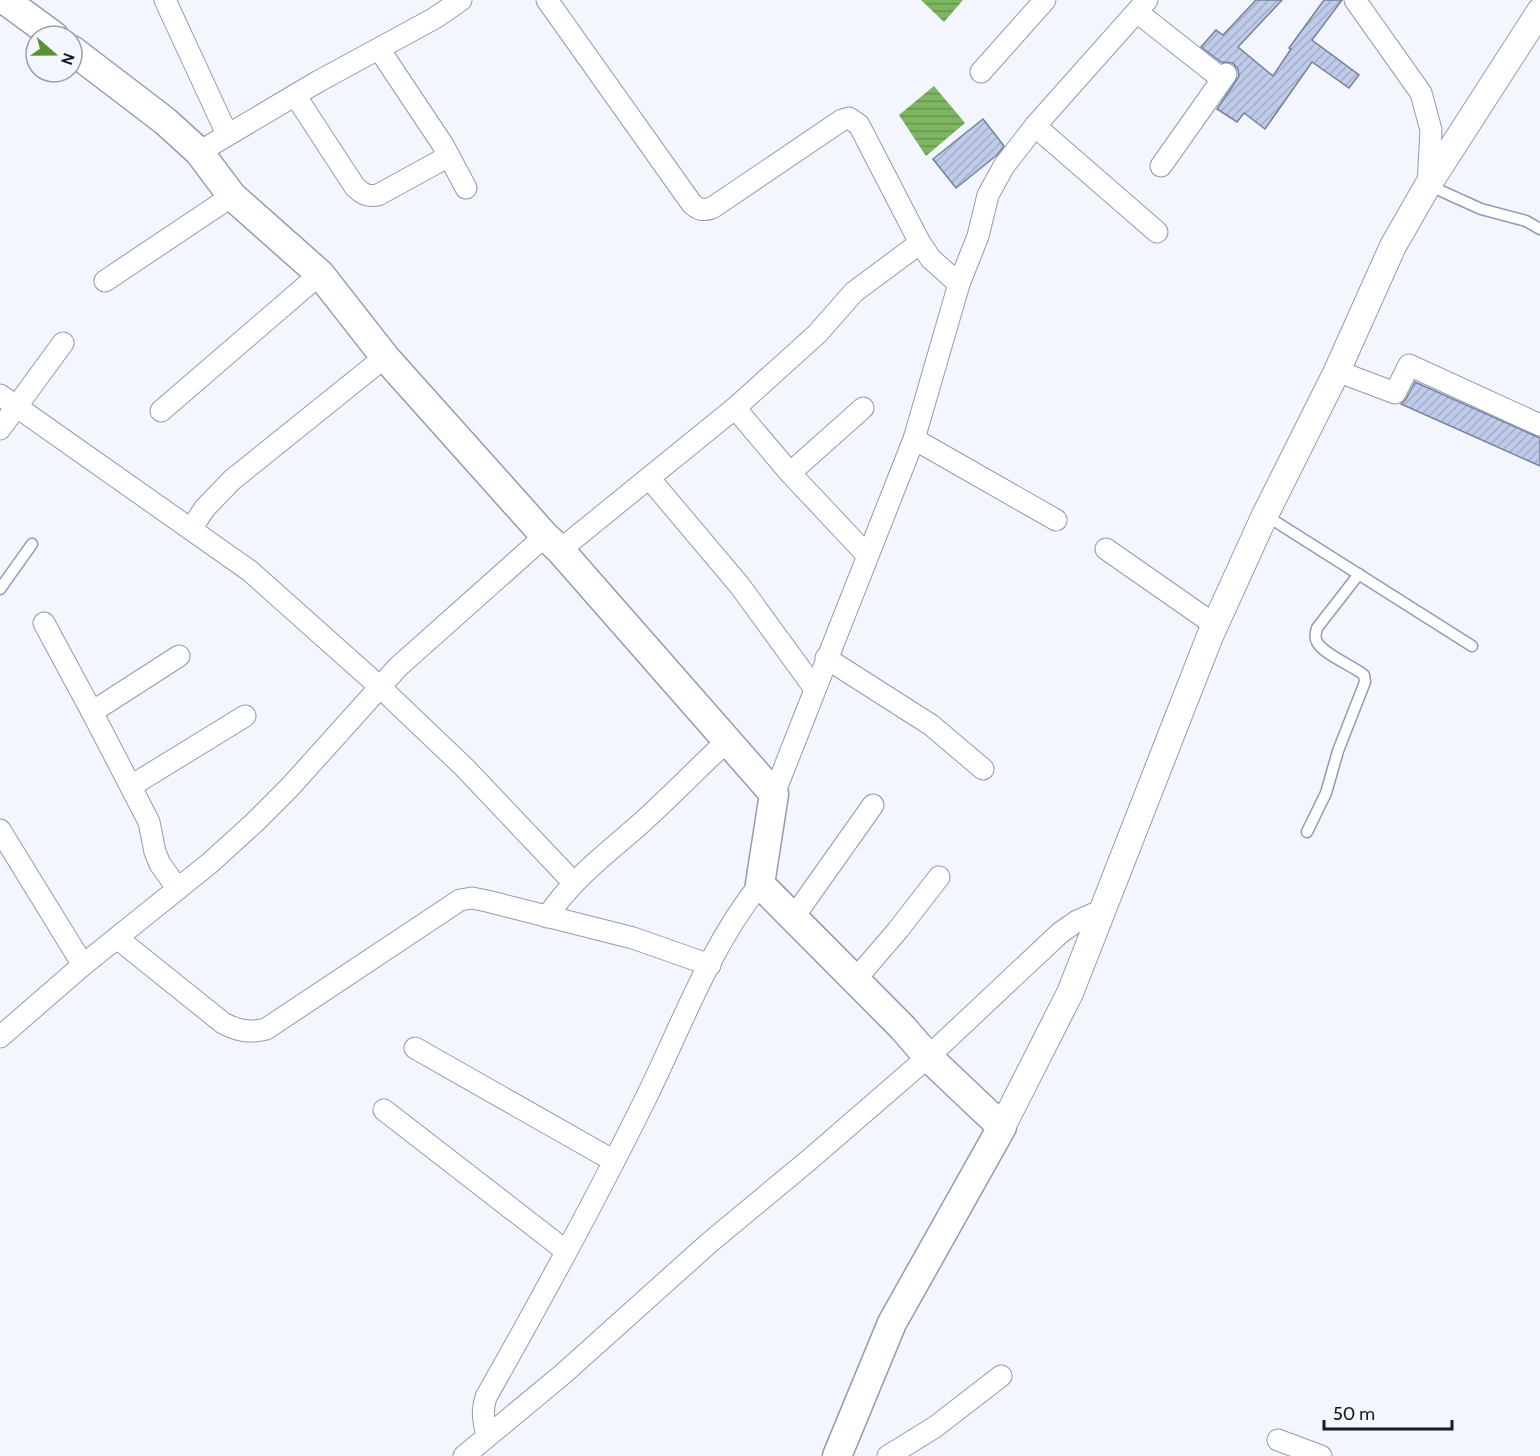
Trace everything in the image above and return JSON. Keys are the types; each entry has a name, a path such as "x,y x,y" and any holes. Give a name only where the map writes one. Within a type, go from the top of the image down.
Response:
{"main road":[{"path":"5,0 38,24"},
{"path":"84,59 165,121 199,152 232,196 320,274 385,357 774,794 760,884 903,1028 928,1057 1002,1127 892,1323 837,1456"}],"street":[{"path":"165,0 227,134"},
{"path":"199,152 295,95 435,18 461,0"},
{"path":"547,0 692,204 698,209 705,211 712,208 782,159 842,120 849,118 859,124 920,243 931,259 959,284"},
{"path":"981,72 1045,0"},
{"path":"1355,0 1421,93 1431,130 1428,185"},
{"path":"774,794 914,439 959,284 978,236 988,195 1004,166 1035,126 1142,6 1224,77 1161,166"},
{"path":"1002,1127 1070,993 1215,625 1265,515 1337,371 1393,246 1428,185 1540,10"},
{"path":"379,49 449,156 466,188"},
{"path":"295,95 355,187 362,194 378,195 449,156"},
{"path":"1035,126 1157,232"},
{"path":"105,281 232,196"},
{"path":"0,1037 254,823 398,667 552,543 649,478 735,408 817,334 854,292 920,243"},
{"path":"160,411 320,274"},
{"path":"0,429 8,401 63,343"},
{"path":"191,529 205,508 232,480 385,357"},
{"path":"1337,371 1395,393 1409,365 1540,425"},
{"path":"8,401 250,571 380,687 464,767 573,882"},
{"path":"735,408 790,473 867,555"},
{"path":"790,473 863,408"},
{"path":"914,439 1056,520"},
{"path":"649,478 740,586 815,689"},
{"path":"1106,549 1215,625"},
{"path":"44,622 131,786 148,822 160,864 178,889"},
{"path":"93,712 179,656"},
{"path":"826,658 931,725 983,769"},
{"path":"131,786 245,716"},
{"path":"548,917 573,882 640,824 726,741"},
{"path":"793,918 873,805"},
{"path":"0,830 83,965"},
{"path":"855,980 939,877"},
{"path":"487,1436 483,1418 486,1397 614,1161 723,937 741,907 760,884"},
{"path":"117,938 223,1023 237,1030 252,1032 266,1029 460,900 472,898 633,938 710,965"},
{"path":"464,1456 563,1374 709,1243 928,1057 1060,933 1077,921 1102,910"},
{"path":"415,1048 614,1161"},
{"path":"384,1110 566,1251"},
{"path":"888,1456 935,1427 1001,1376"},
{"path":"1278,1440 1321,1456"}],"lane":[{"path":"1428,185 1481,209 1526,221 1540,229"},
{"path":"1265,515 1472,646"},
{"path":"0,589 32,544"},
{"path":"1307,832 1326,793 1338,751 1365,682 1364,675 1324,649 1317,642 1315,635 1317,628 1359,574"}],"shaded area":[{"path":"921,0 963,0 944,22"},
{"path":"934,86 965,123 926,156 899,115"}],"building":[{"path":"1256,0 1282,0 1238,47 1273,76 1291,49 1289,48 1324,0 1342,0 1312,40 1359,75 1349,88 1312,62 1265,129 1244,113 1237,122 1217,109 1239,76 1238,69 1233,63 1221,62 1201,47 1216,30 1223,35"},
{"path":"983,119 1004,146 997,155 956,188 933,159"},
{"path":"1415,382 1540,438 1540,466 1401,404"}]}
